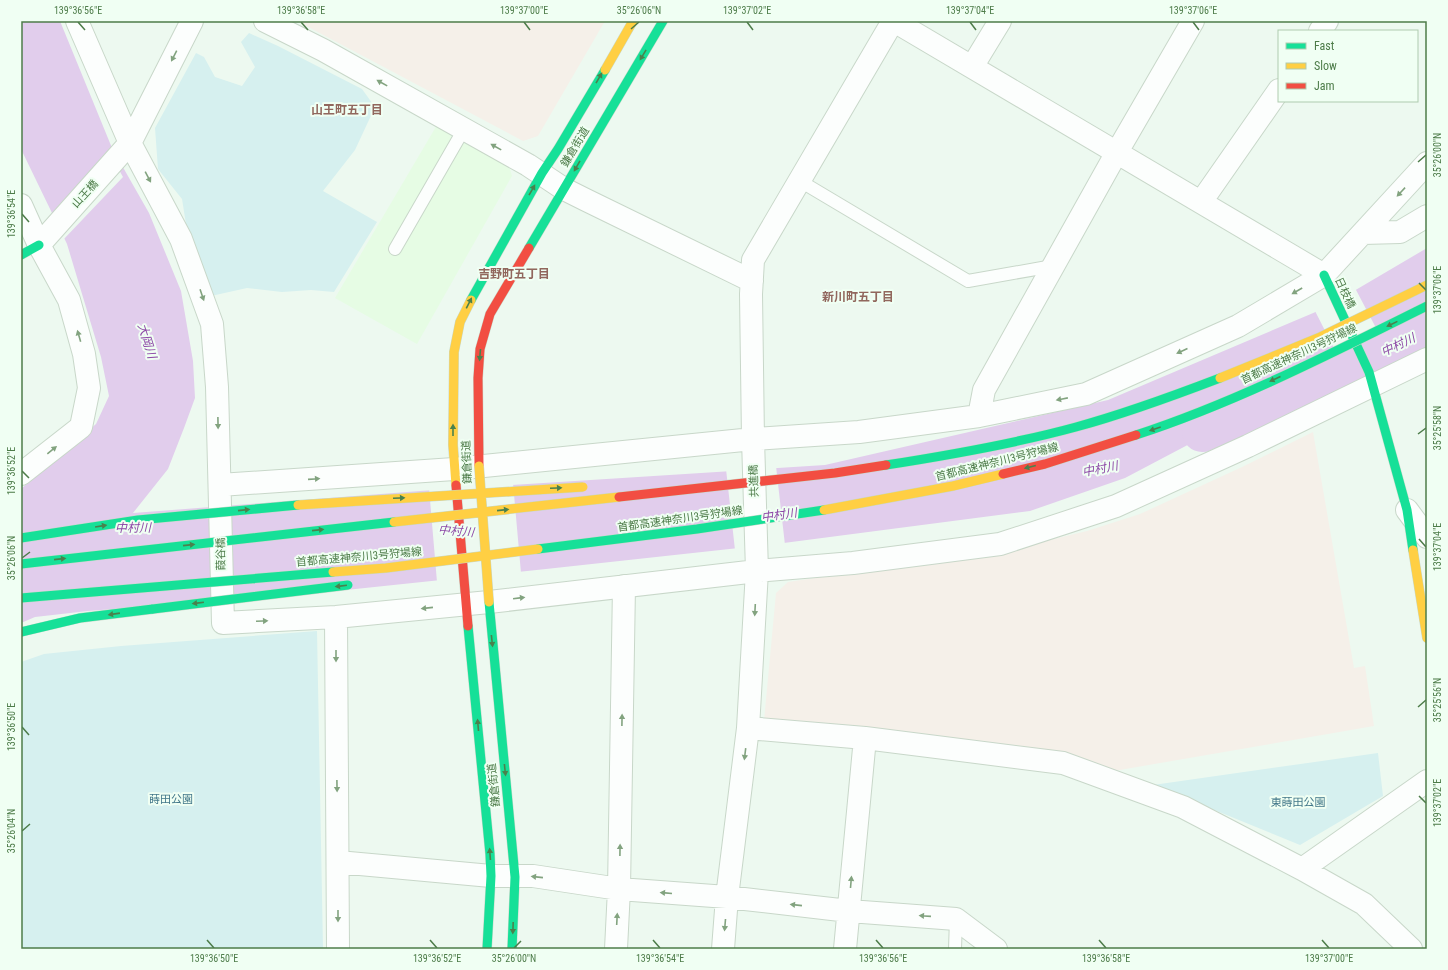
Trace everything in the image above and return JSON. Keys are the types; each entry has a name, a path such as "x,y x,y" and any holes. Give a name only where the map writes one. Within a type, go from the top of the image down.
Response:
{"main road":[{"name":"鎌倉街道","path":"487,949 491,876 454,469 454,352 460,322 495,256 542,173 558,149 633,21"},
{"name":"鎌倉街道","path":"512,949 515,877 489,602 478,466 478,378 480,349 490,314 663,21"},
{"name":"日枝橋","path":"1327,283 1371,379 1407,510 1427,638"},
{"name":"首都高速神奈川3号狩場線","path":"21,564 835,472 918,460 993,446 1076,426 1159,400 1273,358 1334,332 1427,285"},
{"name":"首都高速神奈川3号狩場線","path":"21,598 386,568 697,530 847,506 953,486 1045,464 1162,426 1233,398 1316,361 1427,306"},
{"path":"671,482 835,472"},
{"path":"21,538 138,520 332,502 593,486"},
{"path":"316,495 376,499"},
{"path":"527,560 697,530"},
{"path":"458,572 496,565"},
{"path":"21,632 80,618 356,584"}],"street":[{"name":"葭谷橋","path":"77,21 130,143 181,239 212,324 217,387 221,494 223,623 336,617"},
{"name":"山王橋","path":"30,250 130,143 192,21"},
{"path":"894,21 1201,202 1327,283"},
{"name":"共進橋","path":"723,949 748,728 757,571 753,439 753,260 894,21"},
{"path":"972,67 1000,21"},
{"path":"979,416 984,390 1117,152 1193,21"},
{"path":"1321,30 1327,21"},
{"path":"271,22 542,173 564,188 586,200 752,281"},
{"path":"1201,202 1278,91"},
{"path":"221,494 478,466 753,439 859,432 979,416 1086,394 1238,326 1327,283 1362,233 1427,163"},
{"path":"21,204 30,250 69,300 84,354 90,388 81,427 21,474"},
{"path":"1362,233 1400,232 1427,216"},
{"path":"338,949 336,617 489,602 757,571 853,563 1000,544 1116,506 1248,446 1371,379 1427,359"},
{"path":"1407,510 1427,537"},
{"path":"616,949 619,889 624,586"},
{"path":"748,728 865,738 1063,763 1183,807 1302,869 1364,904 1411,949"},
{"path":"845,949 865,738"},
{"path":"1302,869 1427,781"},
{"path":"338,862 491,876 533,876 619,889 728,897 849,911 956,919 996,949"}],"lane":[{"path":"395,249 464,129"},
{"path":"800,181 968,281 1053,266"},
{"path":"955,949 956,919"}],"shaded area":[{"path":"297,21 605,21 538,136 523,141"},
{"path":"437,125 509,166 512,176 417,344 335,298"},
{"path":"1313,432 1354,668 1365,666 1374,726 1114,771 764,721 776,593 788,582 1016,548 1087,531 1140,514 1242,467"}],"green space":[{"path":"249,33 278,46 362,89 375,107 355,150 323,191 377,222 334,292 311,290 282,292 247,288 211,296 199,257 186,224 182,199 158,169 155,128 196,53 204,57 215,77 242,86 255,67 241,42"},
{"name":"蒔田公園","path":"317,631 323,949 21,949 21,662 44,654 121,646"},
{"name":"東蒔田公園","path":"1378,753 1383,796 1300,845 1153,785"}],"water":[{"name":"大岡川","path":"21,21 60,21 112,148 149,213 181,291 193,361 195,398 168,469 133,513 420,491 825,465 1108,400 1325,308 1427,248 1427,322 1294,389 1125,478 1030,511 776,544 308,594 88,611 35,617 21,623 21,489 96,424 109,396 101,357 67,244 21,149"}],"pier":[{"path":"110,154 123,177 63,240 52,217"},
{"path":"1355,288 1385,345 1343,366 1315,311"},
{"path":"776,466 785,545 735,550 726,469"},
{"path":"513,483 521,573 437,582 429,488"}],"waterway":[{"name":"中村川","path":"1202,432 1352,368 1427,331"}],"traffic: fast":[{"path":"529,248 663,21"},
{"path":"471,300 542,173 605,70"},
{"path":"21,255 39,245"},
{"path":"1324,275 1369,372 1407,510 1413,550"},
{"path":"1136,435 1211,408 1284,376 1427,306"},
{"path":"886,465 982,449 1053,433 1130,411 1220,378"},
{"path":"21,538 138,520 298,505"},
{"path":"538,549 697,529 824,510"},
{"path":"21,564 394,522"},
{"path":"21,598 333,572"},
{"path":"153,609 348,585"},
{"path":"489,602 515,877 512,949"},
{"path":"21,632 80,618 153,609"},
{"path":"468,626 490,854 491,876 487,949"}],"traffic: slow":[{"path":"605,70 633,21"},
{"path":"1220,378 1318,338 1427,285"},
{"path":"456,485 453,445 454,352 460,322 471,300"},
{"path":"479,466 489,602"},
{"path":"824,510 953,486 1003,474"},
{"path":"298,505 583,487"},
{"path":"394,522 619,497"},
{"path":"333,572 386,568 538,549"},
{"path":"1413,550 1427,638"}],"traffic: jam":[{"path":"479,466 478,378 480,349 490,314 529,248"},
{"path":"1003,474 1045,464 1136,435"},
{"path":"619,497 835,473 886,465"},
{"path":"456,485 468,626"}],"district":[{"name":"山王町五丁目","path":"347,110"},
{"name":"吉野町五丁目","path":"514,274"},
{"name":"新川町五丁目","path":"858,297"}]}
